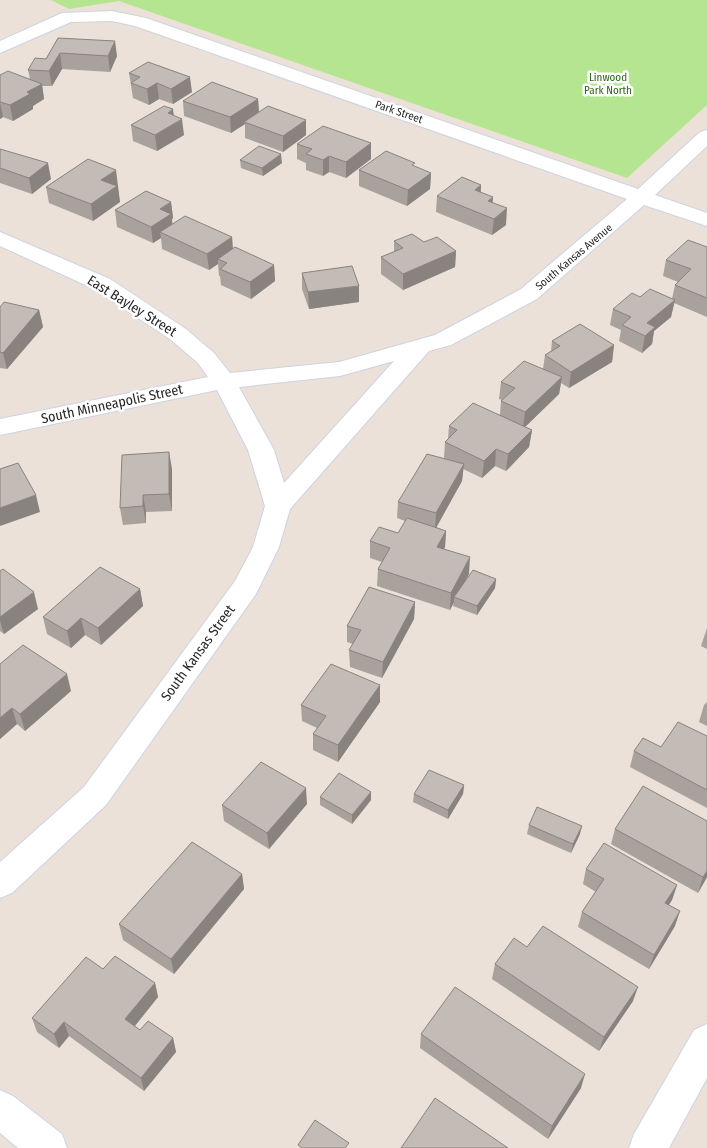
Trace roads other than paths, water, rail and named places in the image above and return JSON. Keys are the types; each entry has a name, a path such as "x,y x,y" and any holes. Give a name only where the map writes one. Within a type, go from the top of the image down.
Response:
{"street":[{"name":"Park Street","path":"0,48 68,17 112,16 140,22 707,220"},
{"name":"South Kansas Avenue","path":"224,381 340,369 420,347 463,331 529,294 642,197 707,136"},
{"name":"East Bayley Street","path":"0,238 102,284 178,334 206,358 224,381"},
{"name":"South Kansas Avenue","path":"278,506 420,347"},
{"name":"South Minneapolis Street","path":"0,427 224,381"},
{"path":"224,381 261,450 278,506"},
{"name":"South Kansas Street","path":"0,884 95,796 246,586 266,547 278,506"},
{"path":"648,1148 707,1042"},
{"path":"0,1109 48,1148"}],"park label":[{"name":"Linwood Park North","path":"608,83"}]}
